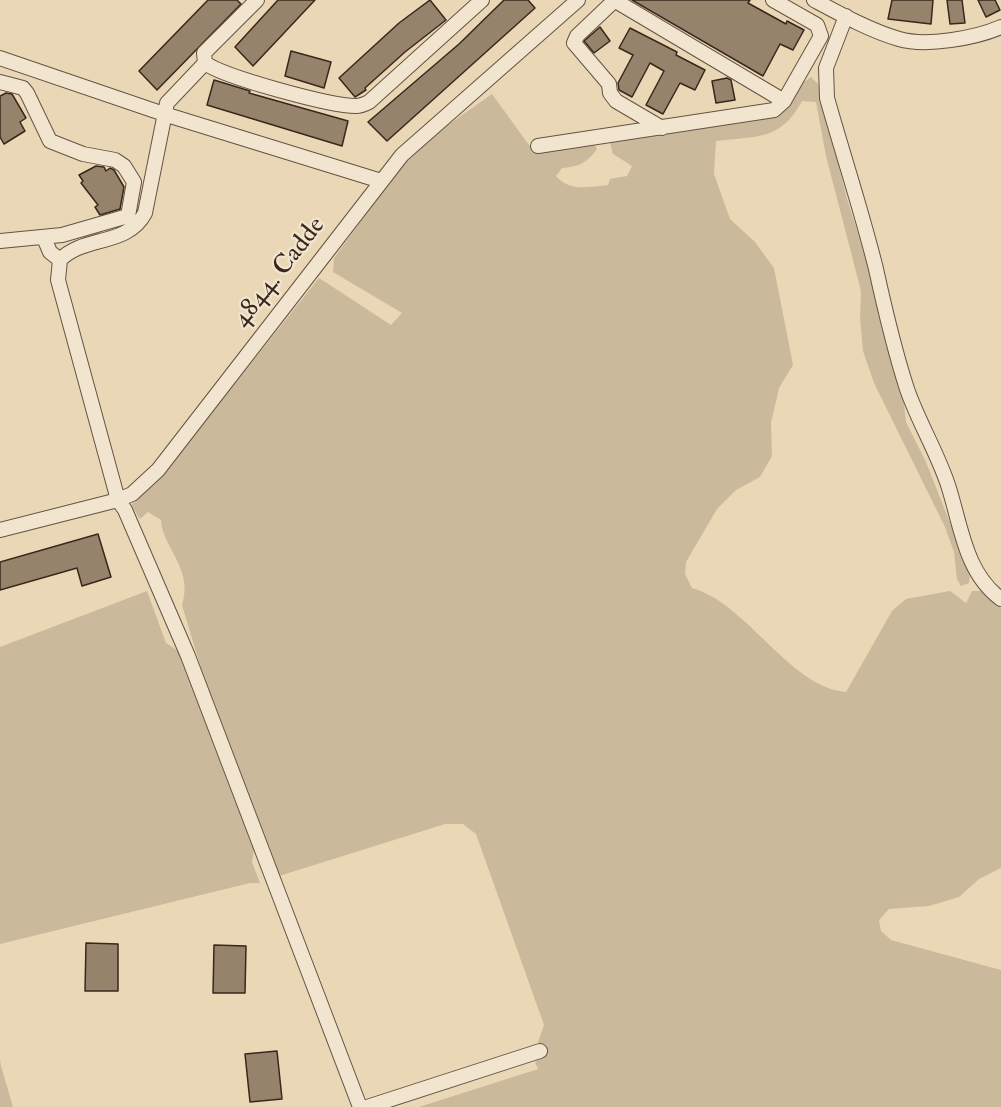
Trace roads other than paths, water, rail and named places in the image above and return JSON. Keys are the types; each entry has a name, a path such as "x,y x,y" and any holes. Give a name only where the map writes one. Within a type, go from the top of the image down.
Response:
{"street":[{"path":"257,0 204,53 204,63 167,103 145,213 140,223 118,237 76,249 60,260 58,280 118,500 125,510 188,656 360,1107"},
{"path":"204,63 237,77 338,104 359,106 369,102 482,0"},
{"name":"4844. Cadde","path":"0,530 118,500 132,494 158,470 402,155 578,0"},
{"path":"662,128 616,101 610,93 609,84 574,43 577,36 615,0 784,101"},
{"path":"538,146 774,110 784,101 821,36 817,25 773,0"},
{"path":"814,0 901,40 945,41 981,36 1001,27"},
{"path":"846,16 826,68 827,98 876,268 890,335 908,392 929,435 948,485 967,552 980,578 1001,599"},
{"path":"0,58 164,114 381,181"},
{"path":"0,82 23,88 50,141 83,154 115,160 124,166 134,182 128,216 44,238 0,241"},
{"path":"44,238 50,252 60,260"},
{"path":"367,1107 540,1051"}]}
